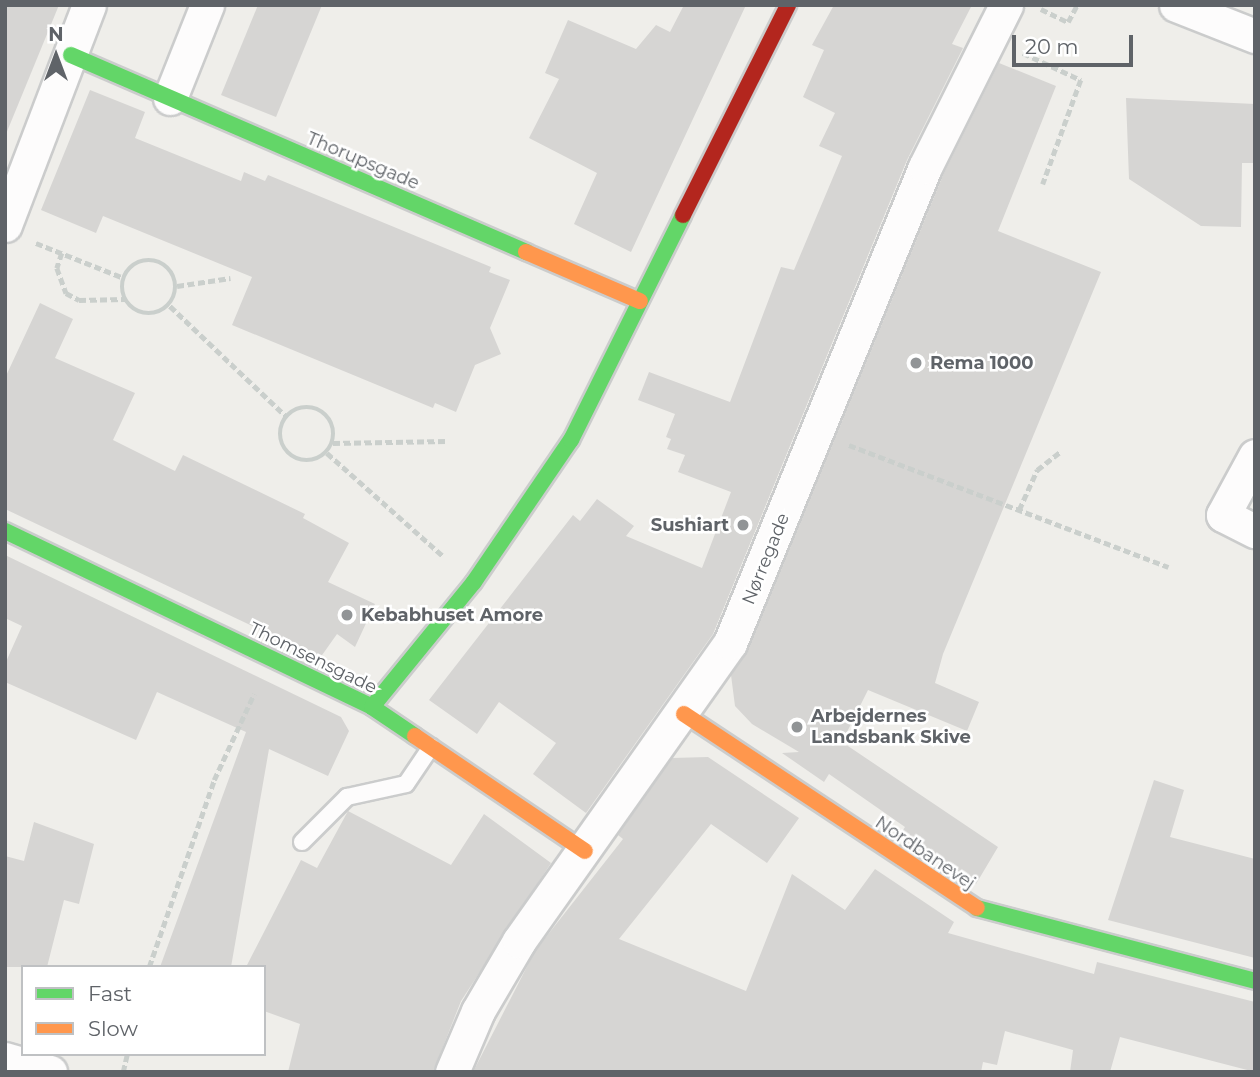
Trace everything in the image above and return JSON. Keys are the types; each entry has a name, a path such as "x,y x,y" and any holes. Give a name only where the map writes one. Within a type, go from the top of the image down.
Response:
{"street":[{"path":"17,232 89,5"},
{"path":"170,98 207,5"},
{"path":"372,707 474,582 571,440 788,5"},
{"name":"Nørregade","path":"452,1072 478,1011 519,941 684,714 730,643 758,583 815,433 925,167 1006,5"},
{"path":"1176,5 1255,37"},
{"name":"Thorupsgade","path":"71,55 640,301"},
{"path":"1255,456 1223,515 1255,531"},
{"name":"Thomsensgade","path":"5,531 372,707 585,850"},
{"name":"Nordbanevej","path":"684,714 971,906 1255,981"},
{"path":"5,1059 50,1072"}],"lane":[{"path":"302,842 348,797 406,784 431,747"}],"path":[{"path":"1034,5 1068,22 1077,5"},
{"path":"989,37 1081,80 1043,184"},
{"path":"17,232 124,278"},
{"path":"62,253 57,268 66,293 79,300 125,299 151,315 170,306 177,286 168,267 148,260 129,268 124,278 125,299"},
{"path":"177,286 230,278"},
{"path":"170,306 286,416"},
{"path":"305,406 326,414 334,433 333,443 327,453 308,462 288,454 279,435 286,416 305,406"},
{"path":"815,433 1168,568"},
{"path":"333,443 447,442"},
{"path":"1019,510 1037,470 1060,452"},
{"path":"327,453 474,582"},
{"path":"150,965 214,780 271,659"}],"building":[{"path":"5,5 59,5 6,134 5,133"},
{"path":"258,5 322,5 276,117 221,95"},
{"path":"684,5 746,5 631,252 574,224 597,173 529,138 559,79 545,73 568,20 636,49 656,25 670,32"},
{"path":"834,5 972,5 952,44 963,48 907,160 713,634 586,813 533,774 556,743 499,702 477,734 429,700 573,515 580,521 597,499 634,526 626,536 702,568 731,492 678,472 685,455 667,449 671,439 666,437 675,414 638,400 649,372 730,402 781,267 794,270 842,156 819,146 835,113 803,97 824,50 812,45"},
{"path":"999,63 1056,86 998,231 1101,272 943,654 935,683 979,702 967,731 868,690 842,742 998,847 976,884 901,833 905,827 829,774 824,782 782,753 799,752 752,724 735,706 731,675 748,650 943,175"},
{"path":"90,90 145,112 135,138 241,181 244,172 265,181 268,175 491,267 489,272 510,280 490,328 501,354 475,365 456,412 435,403 433,408 232,325 252,277 103,216 96,233 41,210"},
{"path":"1126,98 1255,104 1255,163 1242,163 1241,227 1201,226 1129,179"},
{"path":"40,303 73,319 55,358 135,393 113,440 175,471 183,455 305,514 303,518 349,543 328,582 375,604 355,647 337,634 320,658 5,509 5,378"},
{"path":"5,555 341,717 349,731 328,776 269,749 231,965 161,965 246,732 157,692 136,740 5,682 5,664 22,626 5,618"},
{"path":"708,757 799,818 767,863 711,824 619,939 746,991 792,874 845,910 875,869 954,922 948,933 1094,974 1097,962 1255,1002 1255,1072 1120,1037 1110,1072 1070,1072 1073,1050 1005,1031 997,1065 983,1062 981,1072 473,1072 535,951 623,839 618,835 672,758"},
{"path":"1154,780 1184,790 1170,837 1255,859 1255,958 1108,920"},
{"path":"348,811 451,865 484,814 551,863 461,1001 433,1072 288,1072 300,1024 266,1012 266,965 247,965 301,860 317,868"},
{"path":"34,822 94,844 79,904 64,900 48,965 5,967 5,856 24,861"}],"traffic: fast":[{"path":"71,55 526,252"},
{"path":"372,707 474,582 571,440 683,215"},
{"path":"5,531 372,707 415,736"},
{"path":"977,908 1255,981"}],"traffic: slow":[{"path":"526,252 640,301"},
{"path":"684,714 977,908"},
{"path":"415,736 585,851"}],"traffic: jam":[{"path":"683,215 788,5"}],"place":[{"name":"Rema 1000","path":"916,363"},
{"name":"Sushiart","path":"743,525"},
{"name":"Kebabhuset Amore","path":"347,615"},
{"name":"Arbejdernes Landsbank Skive","path":"797,727"}]}
